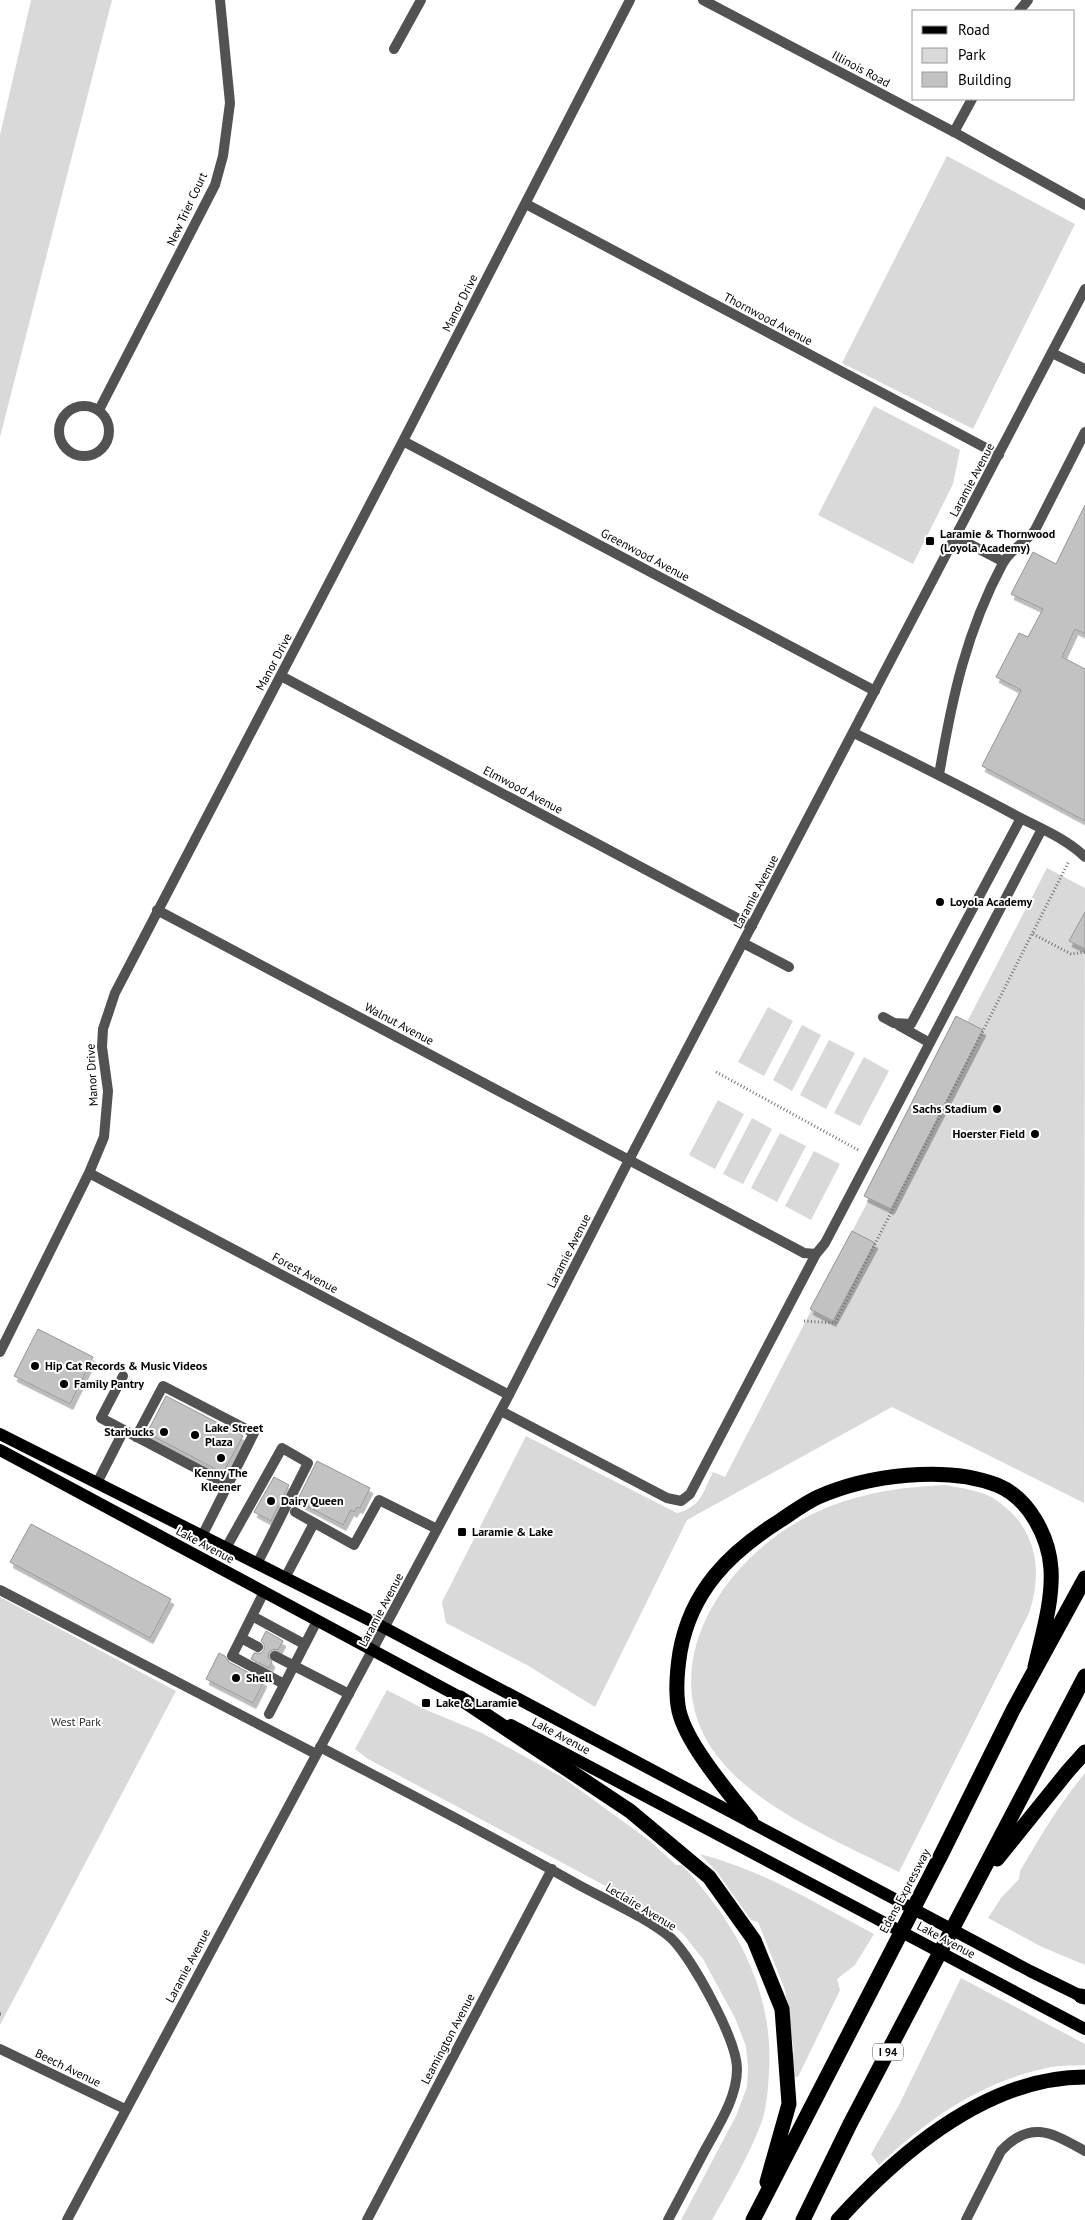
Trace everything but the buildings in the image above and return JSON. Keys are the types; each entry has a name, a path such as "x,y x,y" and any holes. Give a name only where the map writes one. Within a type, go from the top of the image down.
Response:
{"highway":[{"path":"751,1822 706,1762 680,1713 676,1688 683,1637 694,1609 708,1583 727,1560 754,1537 816,1498 842,1488 872,1481 908,1475 946,1474 973,1478 999,1486 1018,1499 1034,1516 1045,1541 1051,1568 1049,1598 1035,1667"},
{"name":"Edens Expressway","path":"757,2214 1035,1667 1085,1578"},
{"name":"I 94","path":"802,2220 850,2124 1085,1676"},
{"path":"460,1698 630,1811 709,1877 754,1940 782,2009 789,2104 757,2214"},
{"path":"975,1885 1085,1752"},
{"path":"838,2220 887,2171 948,2122 1002,2094 1027,2084 1055,2079 1085,2077"}],"main road":[{"name":"Lake Avenue","path":"0,1434 385,1628 1084,1997"},
{"name":"Lake Avenue","path":"0,1450 460,1698 1085,2029"}],"street":[{"name":"New Trier Court","path":"98,410 215,185 224,148 230,103 220,0"},
{"path":"394,49 420,0"},
{"name":"Manor Drive","path":"0,1352 89,1173 104,1137 108,1091 102,1046 107,1012 115,993 404,441 630,0"},
{"name":"Illinois Road","path":"703,0 716,3 1085,204"},
{"path":"1020,10 1028,0"},
{"path":"954,132 971,100"},
{"name":"Thornwood Avenue","path":"526,204 999,455"},
{"name":"Laramie Avenue","path":"67,2220 501,1411 629,1160 1085,290"},
{"path":"1052,353 1085,369"},
{"path":"82,405 98,410 109,423 109,439 104,446 90,456 82,456 67,449 62,442 59,426 67,412 82,405"},
{"path":"939,774 952,699 963,657 1004,562 1011,552 1027,540 1034,530 1085,432"},
{"name":"Greenwood Avenue","path":"404,441 875,691"},
{"path":"956,537 1004,562"},
{"name":"Elmwood Avenue","path":"281,676 752,926"},
{"path":"854,733 939,774 1042,829 1085,857"},
{"path":"894,1023 911,1024 915,1018 1021,818"},
{"path":"501,1411 667,1498 681,1501 690,1494 816,1254 825,1243 1042,829"},
{"name":"Walnut Avenue","path":"157,910 804,1253 816,1254"},
{"path":"744,943 789,967"},
{"path":"883,1017 929,1045"},
{"name":"Forest Avenue","path":"89,1173 509,1395"},
{"path":"123,1376 101,1418 228,1485"},
{"path":"136,1437 163,1386 254,1432 202,1536"},
{"path":"97,1483 124,1430"},
{"path":"226,1548 282,1448 308,1463 257,1564"},
{"path":"294,1512 354,1545 379,1500 438,1529"},
{"path":"285,1578 314,1523"},
{"name":"Leclaire Avenue","path":"0,1590 552,1869 671,1938 686,1955 700,1980 736,2054 737,2070 726,2110 668,2220"},
{"path":"264,1592 232,1656 284,1684"},
{"path":"252,1616 304,1644"},
{"path":"269,1714 316,1621"},
{"path":"241,1638 258,1647"},
{"path":"275,1656 349,1694"},
{"name":"Leamington Avenue","path":"367,2220 552,1869"},
{"name":"Beech Avenue","path":"0,2049 125,2109"},
{"path":"966,2220 1001,2151 1020,2136 1029,2132 1039,2131 1062,2139 1085,2151"}],"path":[{"path":"804,1321 835,1323 1075,849"},
{"path":"1033,934 1071,954 1085,952"},
{"path":"716,1072 863,1152"}],"green space":[{"path":"31,0 112,0 0,437 0,135"},
{"path":"947,156 1075,224 973,429 842,363"},
{"path":"874,406 960,450 953,484 913,564 818,515"},
{"name":"Sachs Stadium","path":"1047,868 1085,888 1084,1503 892,1407 687,1520 595,1707 527,1665 446,1623 442,1602 526,1436 677,1513 692,1507 696,1503 713,1472 725,1477 869,1199 864,1195 956,1016 967,1022"},
{"path":"768,1007 793,1021 764,1076 738,1062"},
{"path":"802,1025 821,1035 792,1091 773,1080"},
{"path":"829,1040 855,1053 826,1109 800,1095"},
{"path":"864,1057 889,1071 860,1126 834,1113"},
{"path":"718,1100 744,1114 715,1169 689,1155"},
{"path":"752,1118 772,1129 743,1184 723,1174"},
{"path":"780,1133 806,1146 777,1202 751,1188"},
{"path":"814,1151 840,1164 811,1220 785,1206"},
{"path":"945,1485 982,1493 993,1498 1008,1509 1019,1521 1033,1549 1036,1564 1034,1597 1029,1613 899,1872 827,1837 778,1809 735,1776 718,1757 698,1722 691,1686 695,1649 708,1614 729,1582 755,1553 786,1529 819,1511 865,1495 912,1487"},
{"name":"West Park","path":"0,1597 176,1691 0,2025"},
{"path":"387,1690 424,1709 482,1733 562,1777 650,1841 676,1865 682,1865 719,1910 735,1934 758,1986 765,2013 769,2042 767,2097 757,2134 739,2172 712,2220 681,2220 736,2116 747,2087 748,2068 746,2046 735,2018 703,1959 683,1934 660,1915 368,1759 355,1749"},
{"path":"1085,1773 1085,1965 1042,1947 988,1918 1001,1898 1019,1879 1020,1871 1043,1833 1067,1796"},
{"path":"700,1854 767,1878 874,1934 855,1965 837,1979 840,1990 798,2077 790,2076 790,2054 794,2052 785,1990 758,1922 751,1920 717,1872"},
{"path":"961,1978 1085,2044 1085,2065 1052,2067 1000,2082 956,2104 897,2148 879,2165 871,2154 899,2105"}],"place":[{"name":"Laramie & Thornwood (Loyola Academy)","path":"930,541"},
{"name":"Loyola Academy","path":"940,902"},
{"name":"Sachs Stadium","path":"997,1109"},
{"name":"Hoerster Field","path":"1035,1134"},
{"name":"Hip Cat Records & Music Videos","path":"35,1366"},
{"name":"Family Pantry","path":"64,1384"},
{"name":"Starbucks","path":"164,1432"},
{"name":"Lake Street Plaza","path":"195,1435"},
{"name":"Kenny The Kleener","path":"221,1458"},
{"name":"Dairy Queen","path":"271,1501"},
{"name":"Laramie & Lake","path":"462,1532"},
{"name":"Shell","path":"236,1678"},
{"name":"Lake & Laramie","path":"426,1703"}]}
